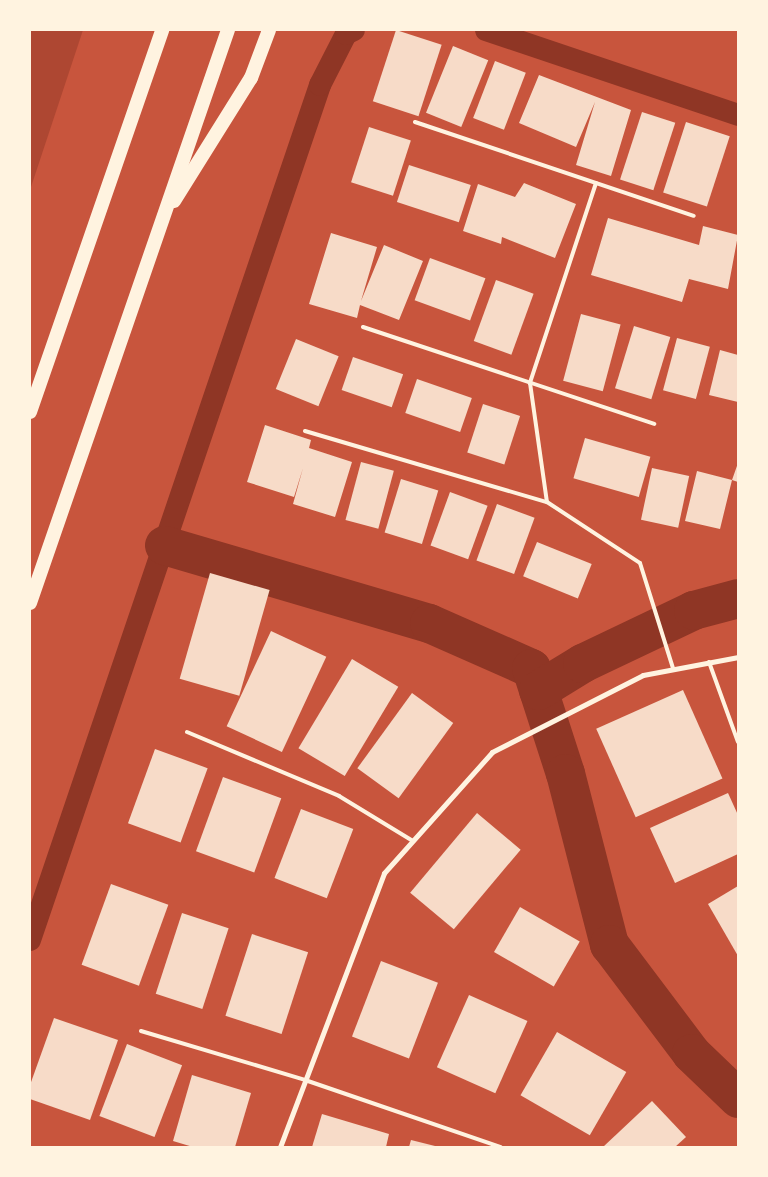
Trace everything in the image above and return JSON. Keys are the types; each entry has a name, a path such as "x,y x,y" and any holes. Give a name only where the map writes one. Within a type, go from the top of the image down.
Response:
{"highway":[{"path":"30,412 162,30"},
{"path":"30,604 228,30"},
{"path":"161,223 251,78 269,30"}],"street":[{"path":"280,1147 384,873 492,752 643,675 738,657"}],"lane":[{"path":"415,122 694,216"},
{"path":"547,502 530,383 596,183"},
{"path":"363,327 654,424"},
{"path":"305,431 547,502 640,564 673,669"},
{"path":"709,662 738,742"},
{"path":"187,732 339,796 413,840"},
{"path":"141,1031 305,1080 501,1147"}],"shaded area":[{"path":"30,30 83,30 30,190"}],"building":[{"path":"396,30 442,45 418,116 373,101"},
{"path":"453,46 488,60 461,127 426,113"},
{"path":"495,61 526,73 504,130 473,118"},
{"path":"539,75 631,110 611,176 576,165 595,102 576,147 519,123"},
{"path":"642,112 675,123 653,190 620,180"},
{"path":"686,122 730,136 707,207 663,192"},
{"path":"369,127 411,141 393,196 351,182"},
{"path":"409,165 471,185 459,222 397,202"},
{"path":"524,183 576,204 555,258 502,237 501,244 463,231 478,184 515,197"},
{"path":"608,218 699,245 703,226 738,235 728,289 689,279 682,302 591,275"},
{"path":"331,233 377,247 361,301 384,245 423,261 399,320 360,305 357,318 309,304"},
{"path":"430,258 485,278 470,320 415,300"},
{"path":"496,280 534,294 511,355 474,341"},
{"path":"581,314 621,325 603,391 563,381"},
{"path":"634,326 670,337 651,399 615,388"},
{"path":"677,338 710,347 696,399 663,390"},
{"path":"296,339 339,356 318,406 276,389"},
{"path":"720,350 738,355 738,402 709,395"},
{"path":"353,357 403,374 392,407 342,390"},
{"path":"417,379 472,398 460,432 405,413"},
{"path":"483,404 520,416 504,465 467,453"},
{"path":"265,425 311,440 309,448 352,462 335,517 293,504 303,468 294,497 247,482"},
{"path":"585,438 650,457 639,497 573,478"},
{"path":"361,462 394,471 378,529 345,520"},
{"path":"738,463 738,482 732,480"},
{"path":"652,468 689,476 678,528 641,520"},
{"path":"697,471 732,480 720,529 685,521"},
{"path":"401,479 438,490 422,544 385,533"},
{"path":"450,492 488,506 468,559 431,546"},
{"path":"497,504 535,518 514,574 476,560"},
{"path":"537,542 592,564 578,598 523,576"},
{"path":"210,573 270,590 239,696 180,679"},
{"path":"271,631 326,657 282,752 227,726"},
{"path":"352,659 398,687 345,776 298,748"},
{"path":"683,690 722,779 636,817 596,729"},
{"path":"412,693 453,723 399,798 357,768"},
{"path":"155,749 208,768 181,842 128,823"},
{"path":"223,777 281,798 254,872 196,851"},
{"path":"728,793 738,815 738,854 675,883 650,828"},
{"path":"301,809 353,829 327,898 274,878"},
{"path":"477,813 521,850 454,929 410,893"},
{"path":"111,884 168,905 139,986 82,965"},
{"path":"738,886 738,956 708,904"},
{"path":"520,907 580,942 554,987 494,952"},
{"path":"182,913 229,928 202,1009 156,994"},
{"path":"252,934 308,952 282,1034 225,1016"},
{"path":"381,961 438,983 409,1058 352,1037"},
{"path":"469,995 527,1021 495,1093 437,1067"},
{"path":"54,1018 118,1040 90,1120 30,1099 30,1085"},
{"path":"557,1032 626,1072 590,1135 520,1095"},
{"path":"127,1044 182,1065 154,1137 99,1116"},
{"path":"192,1075 251,1093 235,1147 193,1147 173,1141"},
{"path":"652,1101 686,1137 675,1147 603,1147"},
{"path":"322,1114 389,1134 386,1147 312,1147"},
{"path":"411,1140 435,1146 435,1147 409,1147"}],"waterway":[{"path":"30,940 320,85 346,34 354,30"},
{"path":"486,30 738,115"},
{"path":"164,545 429,623 531,668 565,773 609,944 691,1053 738,1098"},
{"path":"538,690 582,663 693,610 738,598"}]}
